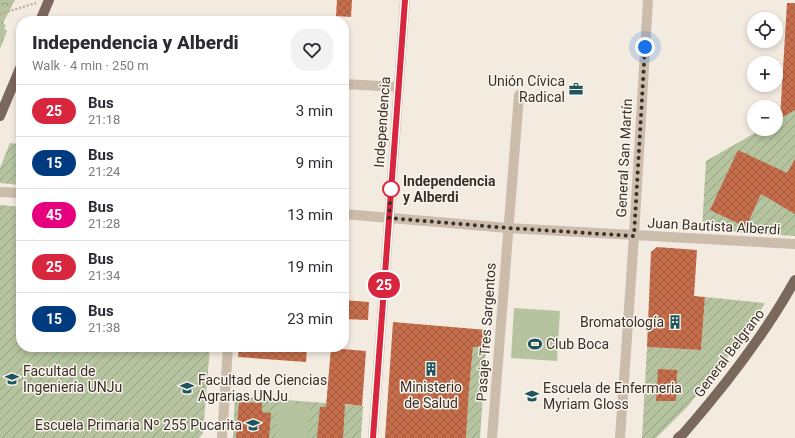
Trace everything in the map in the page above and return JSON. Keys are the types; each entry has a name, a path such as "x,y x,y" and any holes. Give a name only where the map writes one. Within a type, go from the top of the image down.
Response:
{"main road":[{"path":"41,16 44,1"},
{"path":"0,116 16,78"},
{"name":"General Belgrano","path":"678,438 713,400 748,355 767,328 795,280"}],"street":[{"name":"Independencia","path":"373,438 405,0"},
{"name":"General San Martín","path":"620,438 648,0"},
{"path":"349,84 398,87"},
{"name":"Pasaje Tres Sargentos","path":"492,438 519,95"},
{"path":"0,192 16,193"},
{"name":"Juan Bautista Alberdi","path":"349,214 508,228 795,244"},
{"path":"222,438 228,352"}],"path":[{"path":"0,14 44,1"}],"green space":[{"path":"0,0 15,0 3,23 6,26 4,28 7,31 0,49"},
{"path":"795,110 795,236 702,229 706,161 750,136 783,136 783,117"},
{"path":"10,143 16,144 16,185 0,183 0,168"},
{"path":"0,205 16,207 16,352 210,352 203,433 199,438 0,438"},
{"path":"705,297 765,303 726,360 687,407 656,438 642,438 647,347 701,350"},
{"name":"Club Boca","path":"514,308 560,311 557,361 511,358"},
{"path":"473,347 486,347 480,438 466,438 469,390"},
{"path":"235,396 363,406 361,438 233,438"},
{"path":"277,403 310,405 307,438 275,438"}],"building":[{"path":"337,0 352,0 351,17 336,16"},
{"path":"787,3 795,3 795,110 783,117 783,100 781,100 782,92 783,92"},
{"path":"738,150 787,173 795,159 795,214 761,194 746,227 710,210"},
{"name":"Bromatología","path":"657,247 697,250 694,296 705,297 701,350 647,347 651,252"},
{"path":"349,300 369,302 368,320 349,319"},
{"name":"Ministerio de Salud","path":"393,322 487,330 486,347 473,347 466,438 385,438"},
{"path":"349,350 366,351 362,406 345,404 343,438 317,438 320,407 326,407 331,352 349,352"},
{"path":"238,352 307,352 306,362 238,357"},
{"path":"658,369 677,370 676,401 656,401"},
{"name":"Escuela Primaria Nº 255 Pucarita","path":"239,402 262,403 262,412 271,413 269,438 236,438"}],"bus line":[{"name":"25","path":"373,438 405,0"}],"place":[{"name":"Unión Cívica Radical","path":"576,89"},
{"name":"Independencia y Alberdi","path":"391,189"},
{"name":"Bromatología","path":"675,322"},
{"name":"Club Boca","path":"535,344"},
{"name":"Ministerio de Salud","path":"431,369"},
{"name":"Facultad de Ingeniería UNJu","path":"12,379"},
{"name":"Facultad de Ciencias Agrarias UNJu","path":"187,388"},
{"name":"Escuela de Enfermeria Myriam Gloss","path":"532,396"},
{"name":"Escuela Primaria Nº 255 Pucarita","path":"253,425"}],"route":[{"path":"391,189 389,218 508,228 634,236 645,47"}]}
